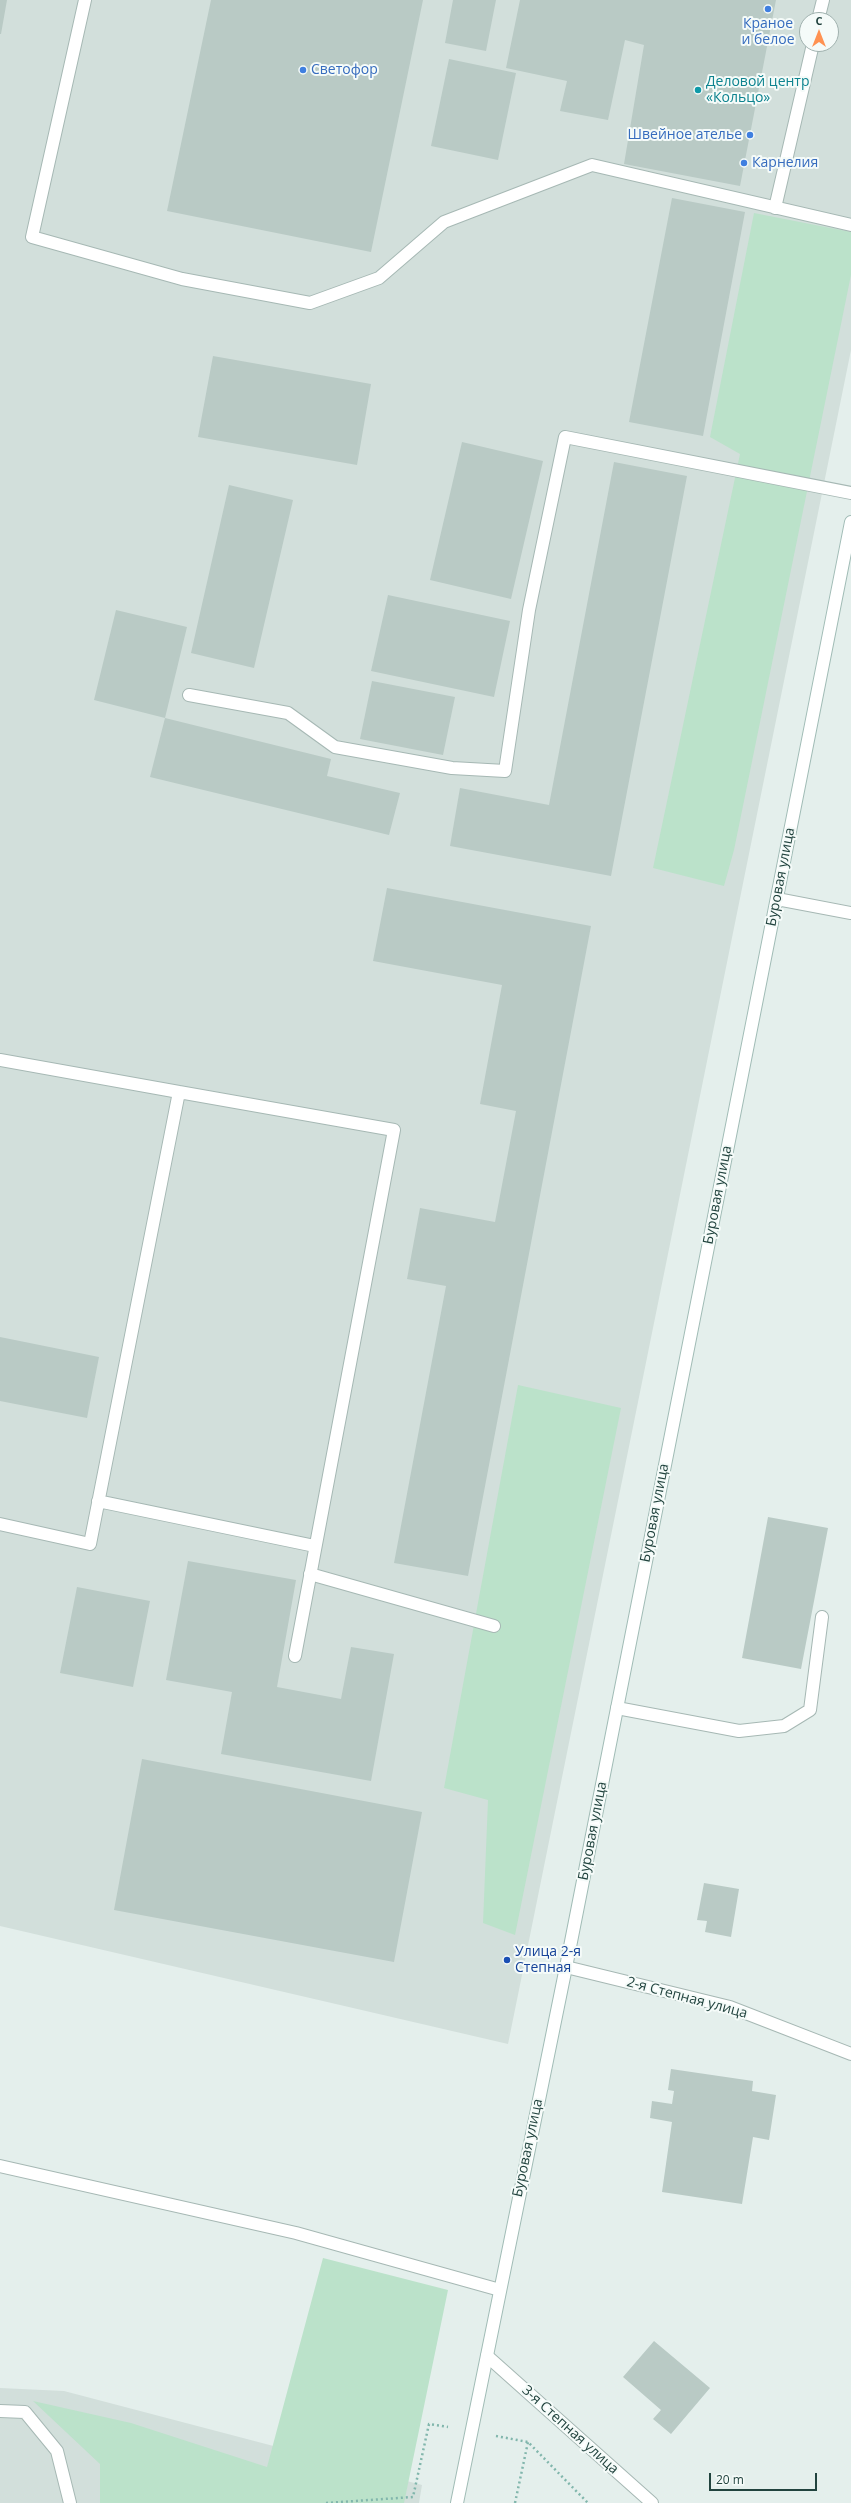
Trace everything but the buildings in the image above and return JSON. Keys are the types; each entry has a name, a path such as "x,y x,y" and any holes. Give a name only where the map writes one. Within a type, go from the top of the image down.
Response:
{"main road":[{"path":"84,0 32,237 182,279 310,303 379,278 444,222 592,165 851,225"},
{"path":"820,12 823,0"},
{"path":"775,208 811,52"},
{"path":"189,695 288,714 335,747 452,768 505,771 528,610 565,437 851,493"},
{"name":"Буровая улица","path":"457,2503 566,1967 851,522"},
{"path":"777,899 851,913"},
{"path":"0,1060 394,1130 295,1656"},
{"path":"0,1524 90,1544 179,1092"},
{"path":"98,1501 315,1546"},
{"path":"310,1574 494,1626"},
{"path":"617,1708 739,1731 784,1726 810,1710 822,1617"},
{"name":"2-я Степная улица","path":"566,1967 730,2007 851,2054"},
{"path":"0,2166 296,2233 500,2290"},
{"name":"3-я Степная улица","path":"487,2356 652,2503"},
{"path":"0,2411 24,2412 57,2451 70,2503"}],"path":[{"path":"326,2503 413,2498 429,2424 528,2442 588,2503"},
{"path":"515,2503 528,2442"}],"shaded area":[{"path":"0,0 851,0 851,350 508,2044 0,1926"},
{"path":"0,2388 64,2391 422,2485 419,2503 0,2503"}],"green space":[{"path":"754,213 851,232 851,275 734,850 724,886 653,868 740,454 710,437"},
{"path":"518,1385 621,1408 515,1935 483,1923 488,1800 444,1788"},
{"path":"323,2258 448,2290 404,2503 100,2503 100,2464 33,2401 131,2423 267,2467"}],"place":[{"name":"Краное и белое","path":"768,9"},
{"name":"Светофор","path":"303,70"},
{"name":"Деловой центр «Кольцо»","path":"698,90"},
{"name":"Швейное ателье","path":"750,135"},
{"name":"Карнелия","path":"744,163"},
{"name":"Улица 2-я Степная","path":"507,1960"}]}
